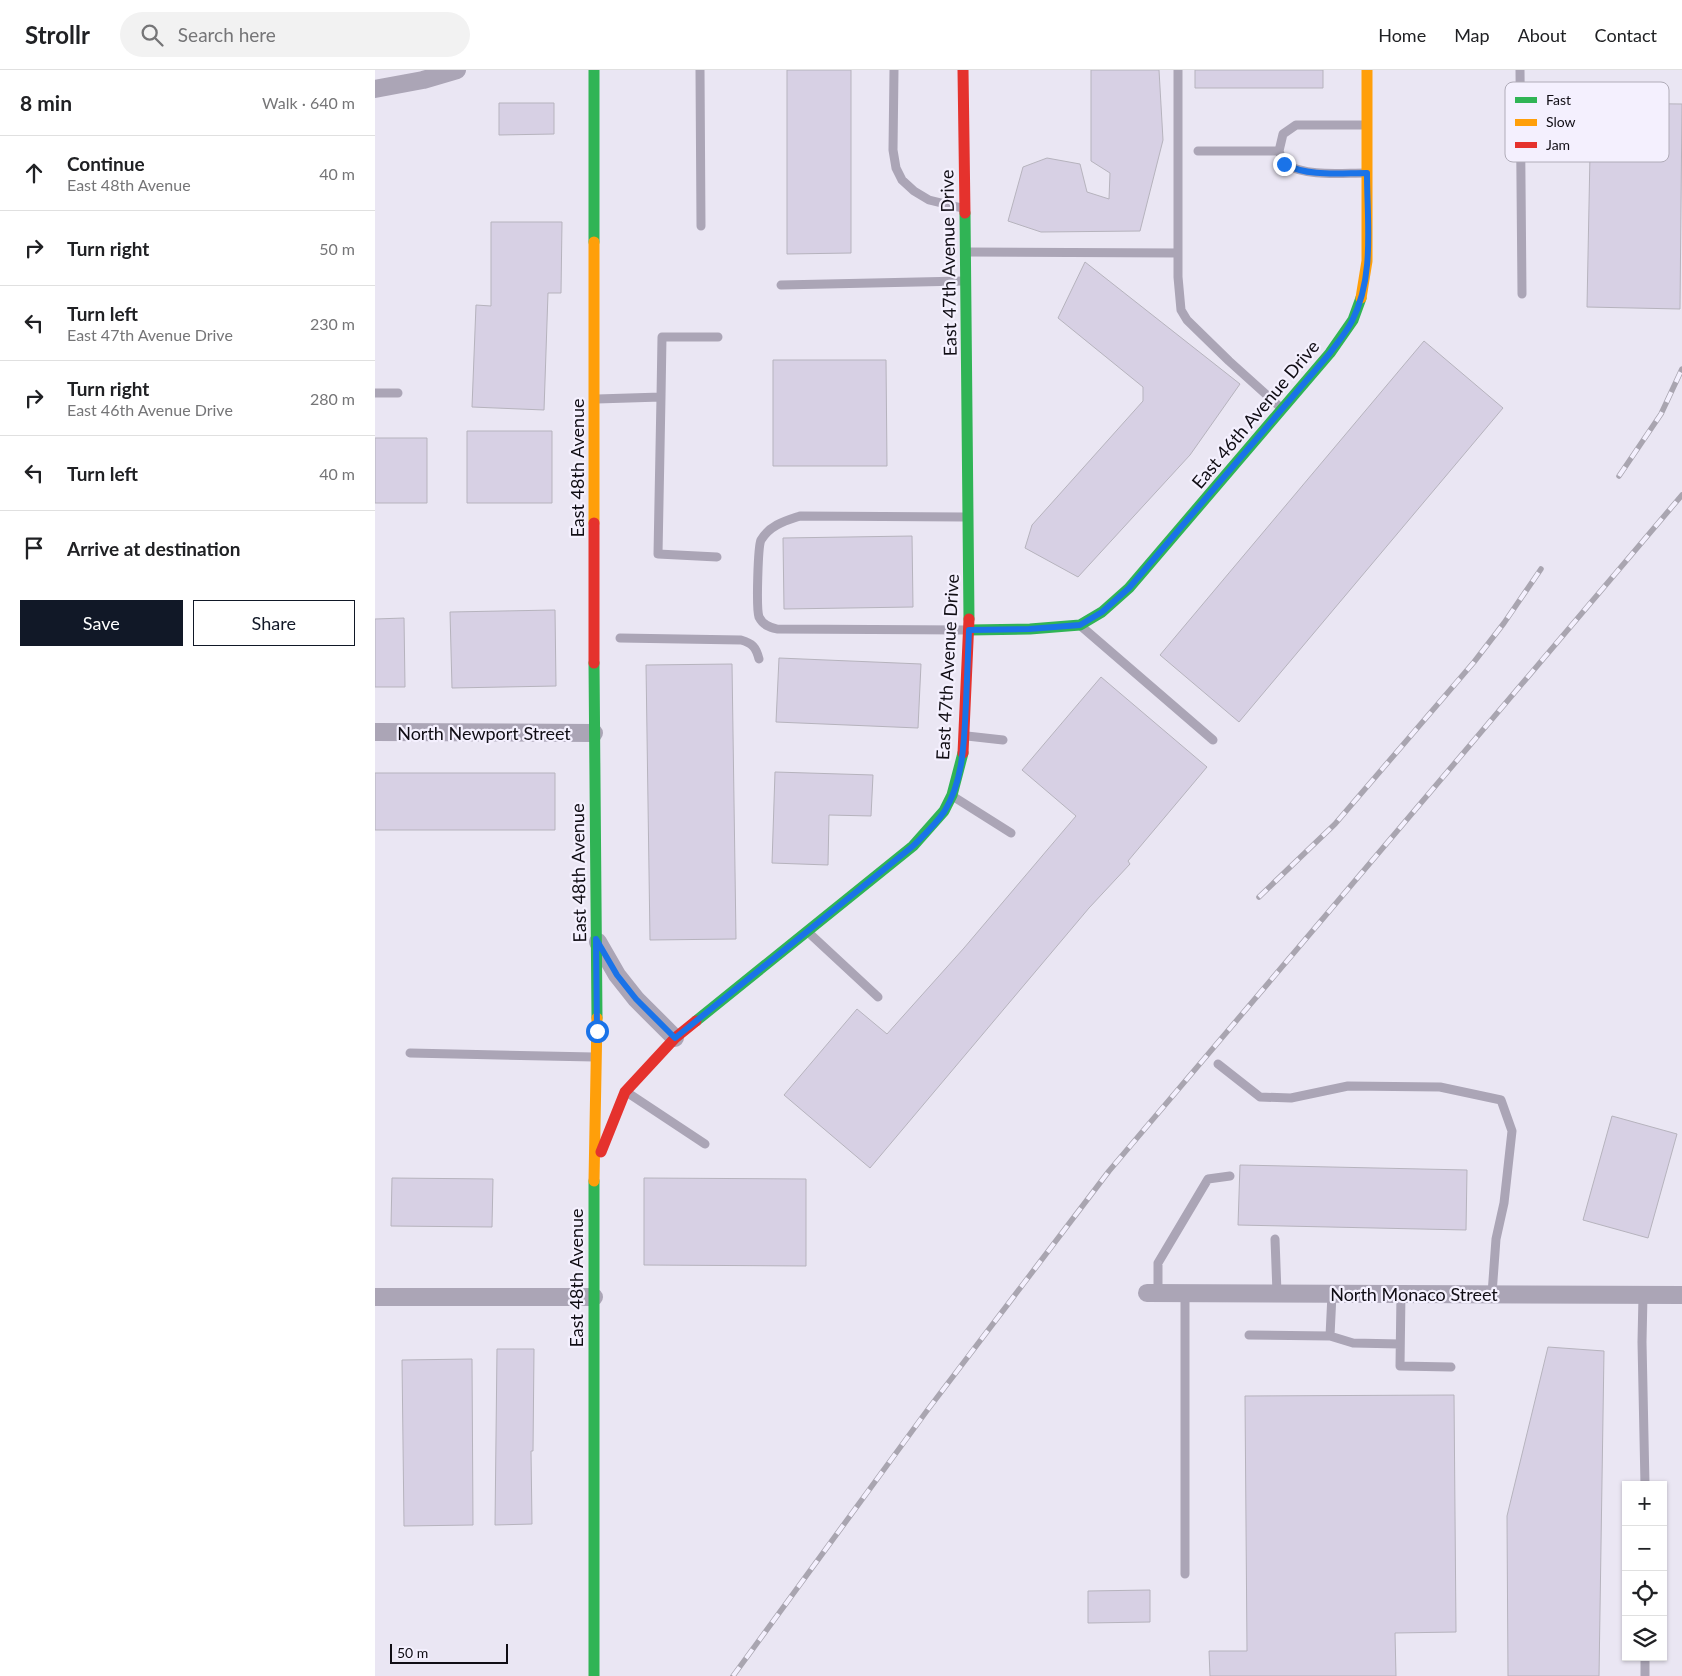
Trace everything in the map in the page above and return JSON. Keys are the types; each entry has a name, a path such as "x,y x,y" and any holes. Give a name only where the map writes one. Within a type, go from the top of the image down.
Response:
{"street":[{"name":"East 48th Avenue","path":"594,70 593,733 597,1057 594,1172 594,1676"},
{"name":"East 47th Avenue Drive","path":"594,1172 625,1092 675,1038 913,846 933,826 944,811 952,795 963,754 969,630 963,70"},
{"name":"East 46th Avenue Drive","path":"969,630 1029,629 1080,625 1102,612 1129,588 1345,333 1353,320 1361,298 1367,261 1367,70"},
{"path":"375,89 423,80 449,71"},
{"name":"North Newport Street","path":"375,732 593,733"},
{"path":"596,939 622,981 636,999 675,1038"},
{"name":"North Monaco Street","path":"1153,1293 1682,1295"},
{"path":"375,1297 594,1297"}],"lane":[{"path":"700,70 701,226"},
{"path":"894,70 893,150 896,168 902,180 914,191 929,200 965,209"},
{"path":"1177,70 1177,252 1181,310 1187,320 1207,340 1282,409"},
{"path":"1367,125 1295,125 1283,134 1279,151 1284,164 1306,173 1367,173"},
{"path":"1199,151 1279,151"},
{"path":"1521,162 1522,294"},
{"path":"965,252 1177,252"},
{"path":"781,285 966,281"},
{"path":"717,557 658,554 661,338 718,337"},
{"path":"375,393 398,393"},
{"path":"595,399 661,397"},
{"path":"969,517 800,516 781,522 768,530 760,541 757,607 760,618 766,626 777,629 969,630"},
{"path":"1080,625 1213,740"},
{"path":"620,638 741,640 751,643 757,649 759,659"},
{"path":"964,735 1003,740"},
{"path":"952,795 1011,834"},
{"path":"807,932 878,996"},
{"path":"410,1053 597,1057"},
{"path":"1218,1064 1260,1097 1291,1098 1348,1086 1440,1087 1501,1100 1511,1131 1504,1203 1496,1240 1492,1294"},
{"path":"625,1092 705,1144"},
{"path":"1153,1293 1158,1263 1208,1179 1230,1176"},
{"path":"1275,1239 1277,1293"},
{"path":"1185,1293 1185,1574"},
{"path":"1401,1293 1400,1366 1451,1367"},
{"path":"1330,1336 1332,1294"},
{"path":"1643,1294 1645,1481"},
{"path":"1249,1335 1330,1336 1353,1343 1400,1344"},
{"path":"1645,1661 1645,1676"}],"building":[{"path":"787,70 851,70 851,253 787,254"},
{"path":"1091,70 1159,70 1163,140 1140,231 1041,232 1008,221 1023,167 1047,158 1080,164 1087,192 1109,199 1110,173 1091,161"},
{"path":"1195,70 1323,70 1323,88 1195,88"},
{"path":"499,103 554,103 554,134 499,135"},
{"path":"1669,104 1682,104 1680,309 1587,307 1590,162 1669,162"},
{"path":"491,222 562,222 561,293 548,293 544,410 472,407 476,305 491,306"},
{"path":"1085,262 1240,384 1190,455 1078,577 1025,548 1032,525 1143,401 1143,387 1058,318"},
{"path":"1424,341 1503,408 1239,722 1160,655"},
{"path":"773,360 886,360 887,466 773,466"},
{"path":"467,431 552,431 552,503 467,503"},
{"path":"375,438 427,438 427,503 375,503"},
{"path":"912,536 913,607 784,609 783,538"},
{"path":"555,610 556,686 452,688 450,612"},
{"path":"404,618 405,687 375,687 375,619"},
{"path":"779,658 921,664 918,728 776,722"},
{"path":"732,664 736,939 650,940 646,665"},
{"path":"1101,677 1207,767 1128,861 1130,864 1089,908 870,1168 784,1095 857,1009 887,1034 964,948 1076,816 1022,770"},
{"path":"775,772 873,775 871,816 829,815 828,865 772,863"},
{"path":"375,773 555,773 555,830 375,830"},
{"path":"1612,1116 1677,1134 1648,1238 1583,1220"},
{"path":"1240,1165 1467,1170 1466,1230 1238,1225"},
{"path":"392,1178 493,1179 492,1227 391,1226"},
{"path":"644,1178 806,1179 806,1266 644,1265"},
{"path":"1548,1347 1604,1351 1599,1676 1508,1676 1507,1516"},
{"path":"497,1349 534,1349 533,1451 531,1451 532,1524 495,1525"},
{"path":"472,1359 473,1525 404,1526 402,1360"},
{"path":"1454,1395 1456,1632 1395,1633 1396,1676 1210,1676 1209,1651 1247,1651 1245,1396"},
{"path":"1150,1590 1150,1622 1088,1623 1088,1591"}],"railway":[{"path":"1619,476 1661,414 1682,369"},
{"path":"733,1676 926,1412 1109,1171 1682,495"},
{"path":"1259,897 1335,824 1474,662 1504,623 1541,569"}],"traffic: fast":[{"path":"594,70 594,242"},
{"path":"965,213 969,619"},
{"path":"969,630 1030,629 1080,625 1102,612 1129,588 1330,353 1353,320 1361,298"},
{"path":"594,663 597,1018"},
{"path":"696,1021 913,846 944,811 952,795 963,753"},
{"path":"594,1181 594,1676"}],"traffic: slow":[{"path":"1361,298 1367,261 1367,70"},
{"path":"594,242 594,523"},
{"path":"594,1181 597,1018"}],"traffic: jam":[{"path":"963,70 965,213"},
{"path":"594,523 594,663"},
{"path":"963,753 969,619"},
{"path":"601,1152 625,1092 675,1038 696,1021"}],"route":[{"path":"597,1031 596,939 617,975 636,999 675,1038 913,846 933,826 944,811 958,779 963,754 969,630 1055,628 1080,625 1102,612 1129,588 1330,353 1353,320 1364,284 1367,261 1367,173 1306,173 1284,164"}]}
